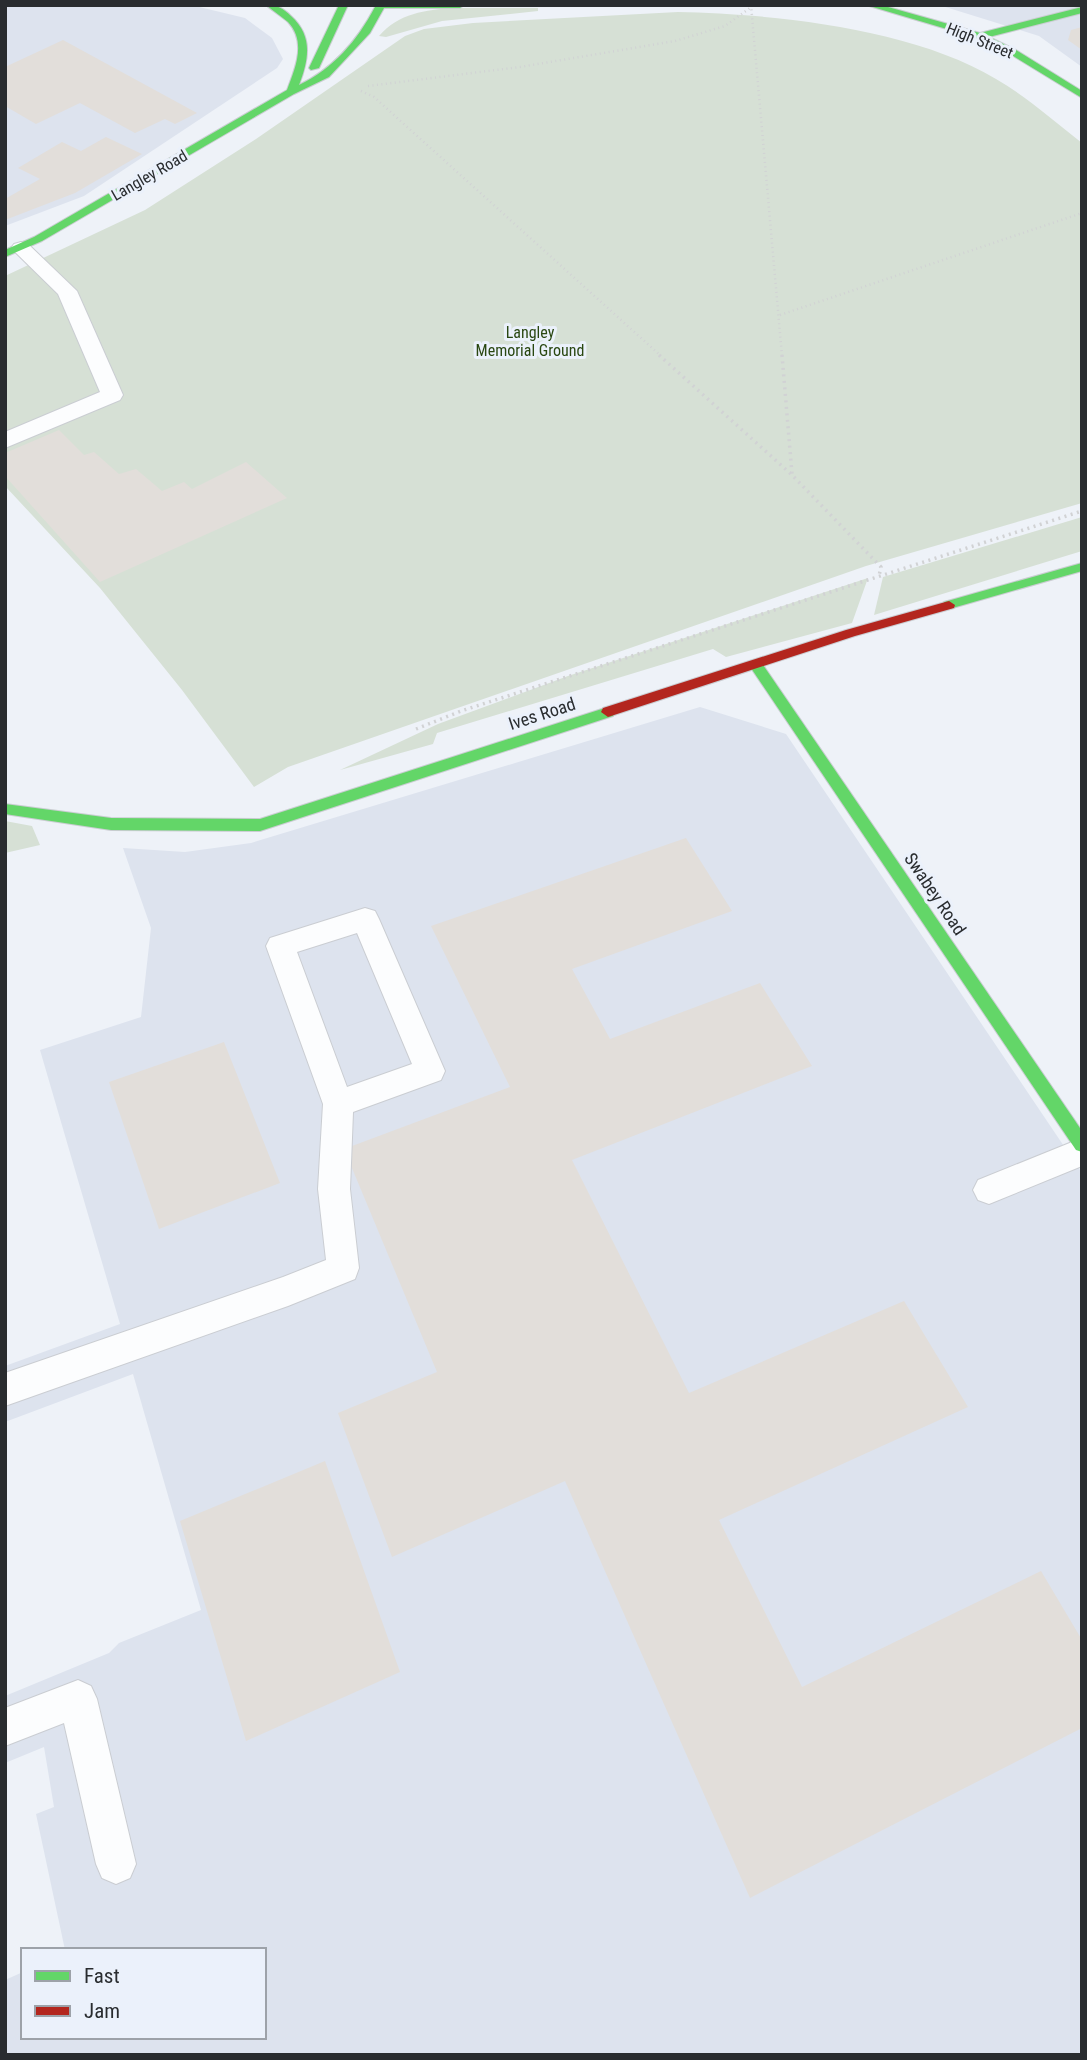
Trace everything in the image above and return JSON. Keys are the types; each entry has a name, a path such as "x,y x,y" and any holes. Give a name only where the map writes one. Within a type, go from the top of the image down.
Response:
{"street":[{"path":"270,5 297,23 303,31 306,48 303,65 291,92"},
{"name":"Langley Road","path":"291,92 313,71 344,5"},
{"path":"380,5 460,5"},
{"name":"Langley Road","path":"13,251 291,92 326,75 367,31 380,5"},
{"name":"High Street","path":"870,5 980,36 1013,52 1082,95"},
{"path":"980,36 1082,10"},
{"name":"Ives Road","path":"5,808 111,824 260,825 851,634 1082,567"},
{"name":"Swabey Road","path":"756,665 1082,1145"}],"lane":[{"path":"5,442 112,395 67,291 13,251"},
{"path":"5,1390 288,1291 343,1268 334,1189 338,1104 281,946 365,919 430,1071 338,1104"},
{"path":"989,1190 1082,1152"},
{"path":"5,1727 78,1699 116,1864"}],"path":[{"path":"751,6 792,475"},
{"path":"751,6 725,26 675,41 520,67 353,87 374,97 792,475 881,567 851,634"},
{"path":"780,315 1082,213"}],"shaded area":[{"path":"5,5 191,5 245,18 272,38 283,59 277,68 84,196 5,226"},
{"path":"939,5 1082,5 1082,67 1039,36"},
{"path":"700,707 786,734 1082,1173 1082,2055 5,2055 5,1980 21,1973 21,2039 266,2039 266,1948 65,1948 36,1814 54,1807 44,1747 5,1763 5,1696 109,1653 119,1643 201,1610 133,1374 5,1422 5,1366 120,1324 40,1050 141,1017 151,928 123,848 185,852 251,843"}],"green space":[{"path":"454,8 538,8 538,11 442,21 386,37 379,36 395,22 413,14"},
{"name":"Langley Memorial Ground","path":"678,12 799,21 841,27 924,47 996,79 1082,143 1082,503 866,566 288,767 254,787 182,690 100,588 5,486 5,276 145,210 256,139 405,36 424,29 473,23"},
{"path":"1082,517 1082,551 874,615 883,577"},
{"path":"868,578 852,623 726,657 713,649 437,733 433,744 340,770 438,724 568,676"},
{"path":"5,821 32,826 40,845 5,853"}],"building":[{"path":"1082,27 1082,50 1068,40 1071,30"},
{"path":"63,40 197,113 175,124 165,119 135,133 80,103 36,124 5,106 5,67"},
{"path":"106,137 142,154 75,193 5,220 5,199 40,179 18,168 62,142 81,151"},
{"path":"59,430 84,455 94,452 119,474 136,469 162,491 184,482 192,489 246,462 287,498 100,582 5,476 5,453"},
{"path":"686,838 732,911 572,969 610,1039 760,983 812,1066 572,1160 689,1393 904,1301 968,1407 719,1520 802,1687 1041,1571 1082,1640 1082,1728 750,1898 565,1481 392,1557 338,1413 437,1372 344,1149 510,1087 431,926"},
{"path":"224,1042 280,1183 159,1229 109,1082"},
{"path":"325,1461 400,1672 246,1741 180,1521"}],"traffic: fast":[{"path":"270,5 294,23 303,42 301,64 291,92"},
{"path":"314,68 344,5"},
{"path":"378,5 460,5"},
{"path":"5,254 38,239 291,92 326,75 367,31 381,5"},
{"path":"870,5 980,36 1013,52 1082,95"},
{"path":"980,36 1082,10"},
{"path":"949,605 1082,567"},
{"path":"756,665 1082,1145"},
{"path":"5,809 111,824 260,825 608,712"}],"traffic: jam":[{"path":"608,712 851,633 949,605"}]}
